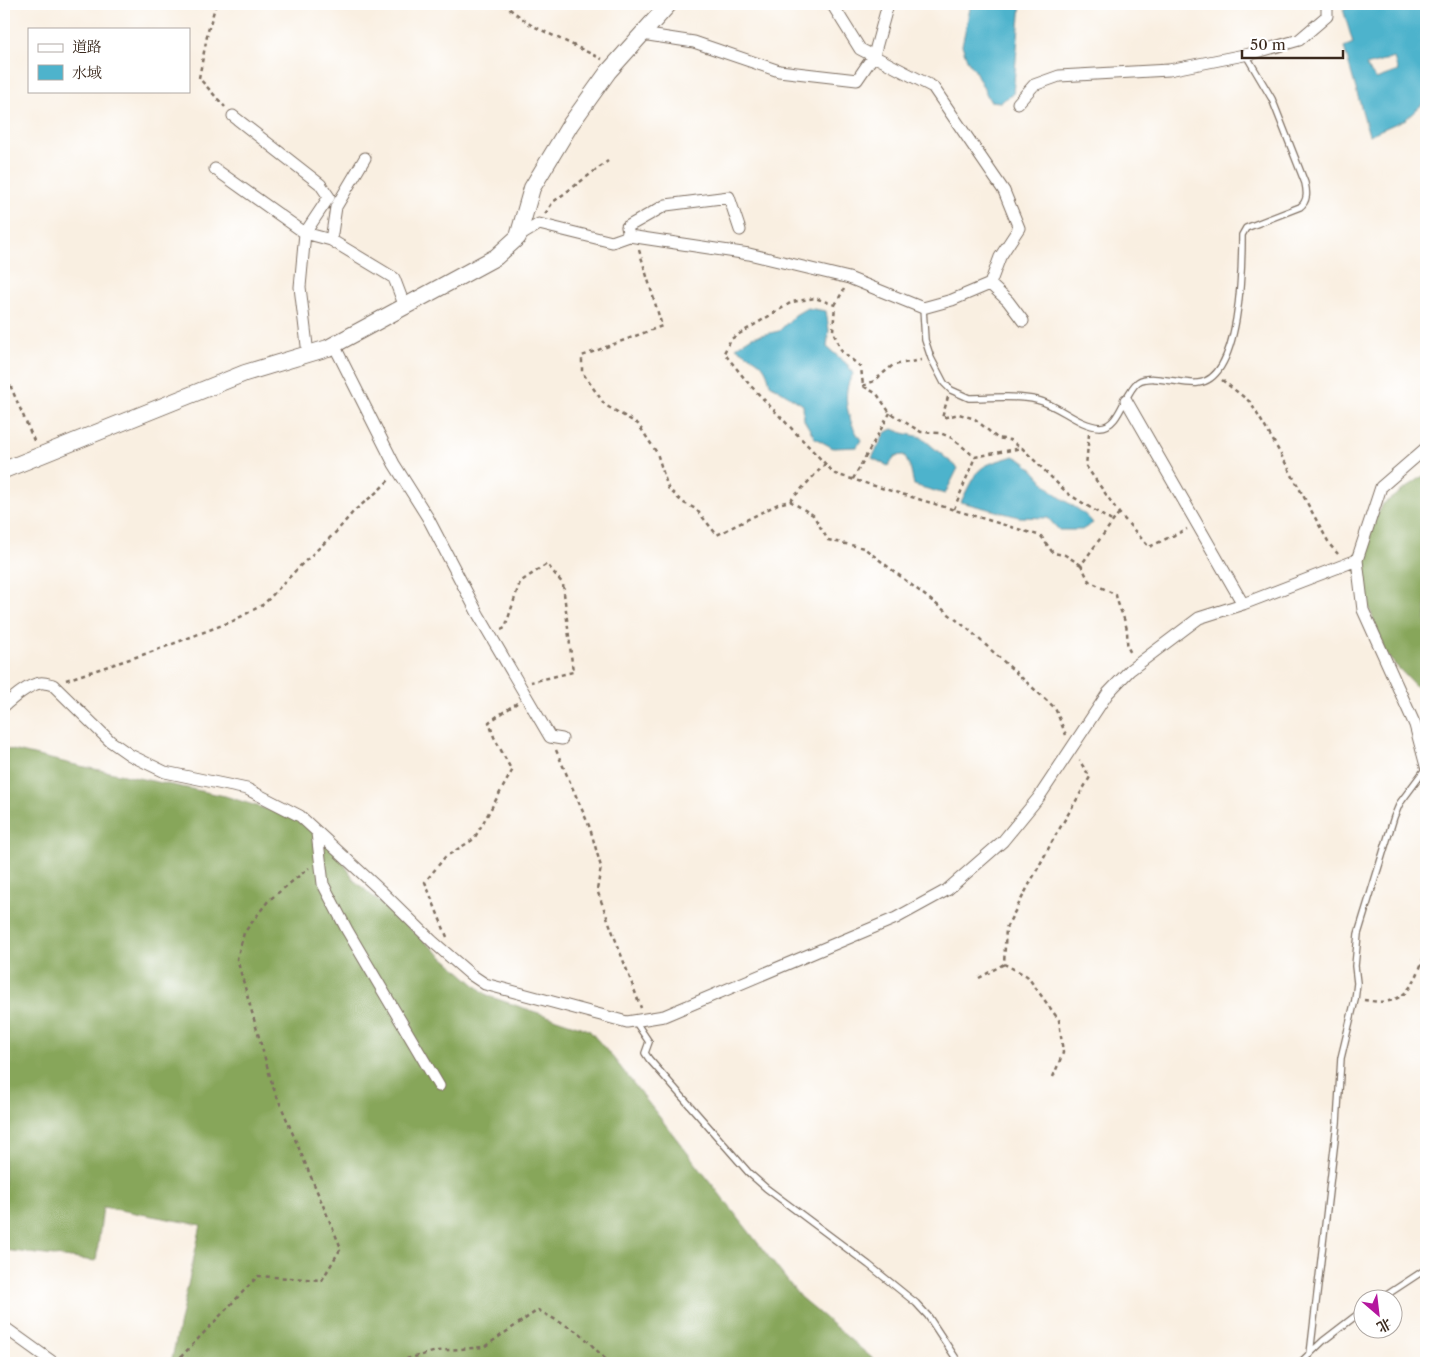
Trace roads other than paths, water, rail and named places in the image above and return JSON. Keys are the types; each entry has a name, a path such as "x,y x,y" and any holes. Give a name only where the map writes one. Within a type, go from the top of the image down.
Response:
{"street":[{"path":"518,238 532,188 570,125 614,65 669,4"},
{"path":"4,470 245,373 334,345 496,257 518,238 539,224 612,242 632,237 749,254 850,278 923,308 952,300 990,284 1000,257 1019,228 1004,192 933,87 860,48 832,4"},
{"path":"642,34 694,42 779,71 857,80 874,55 888,4"},
{"path":"1018,103 1034,85 1059,76 1169,70 1246,55 1299,40 1327,16 1326,4"},
{"path":"233,116 320,184 330,197 305,234 300,287 308,354"},
{"path":"332,240 336,207 365,158"},
{"path":"215,169 305,234 332,240 394,278 405,307"},
{"path":"632,237 627,227 666,205 729,197 740,230"},
{"path":"990,284 1008,302 1023,322"},
{"path":"334,345 398,470 428,518 490,635 550,737 562,739"},
{"path":"1126,400 1243,604"},
{"path":"1426,448 1381,487 1352,562 1363,610 1415,725 1426,767"},
{"path":"4,706 18,694 33,686 40,683 52,685 110,741 130,756 165,772 247,789 300,816 432,941 485,984 628,1022 664,1016 896,918 947,890 1003,841 1039,797 1108,693 1130,670 1199,618 1243,604 1352,562"},
{"path":"317,833 323,884 347,930 439,1086"},
{"path":"4,1328 54,1363"}],"lane":[{"path":"923,308 925,340 931,358 944,383 956,394 969,398 1038,400 1090,425 1102,427 1115,419 1133,387 1141,381 1154,379 1200,383 1208,380 1215,374 1228,352 1234,328 1241,282 1243,231 1246,228 1300,207 1306,200 1307,192 1281,118 1267,88 1246,55"},
{"path":"1310,1354 1337,1123 1341,1058 1355,1000 1357,983 1354,966 1358,934 1394,817 1400,803 1426,767"},
{"path":"640,1020 649,1042 645,1053 749,1173 916,1303 928,1316 959,1363"},
{"path":"1394,1290 1426,1269"},
{"path":"1300,1363 1323,1341 1352,1319"}],"water":[{"path":"971,4 1021,4 1013,94 1000,102 990,101 974,69 967,60 962,45"},
{"path":"1359,4 1426,4 1426,101 1406,119 1369,135 1344,47 1353,43 1343,9","holes":["1394,58 1398,71 1376,79 1366,66"]},
{"path":"807,308 826,311 829,330 827,347 848,365 853,374 849,382 846,398 852,425 861,440 857,447 833,448 815,438 804,420 803,405 770,384 762,365 736,347 752,337 779,331 795,315"},
{"path":"893,429 921,437 958,468 945,494 914,485 910,467 904,455 895,456 888,466 872,458 885,433"},
{"path":"1014,456 1032,468 1051,489 1093,523 1082,530 1059,530 1048,518 1019,517 961,502 980,470 992,463"}]}
